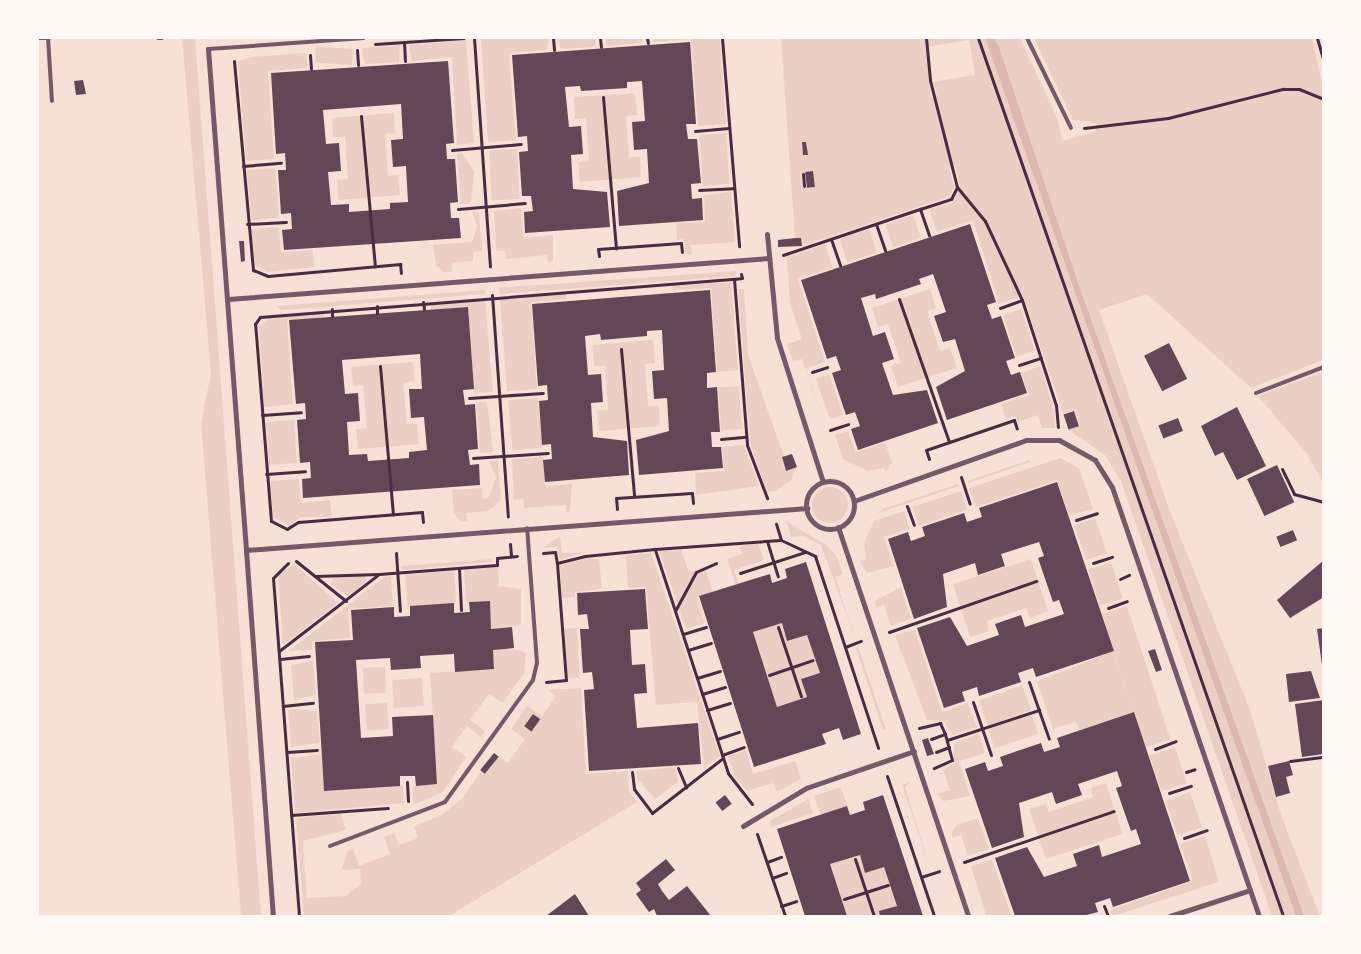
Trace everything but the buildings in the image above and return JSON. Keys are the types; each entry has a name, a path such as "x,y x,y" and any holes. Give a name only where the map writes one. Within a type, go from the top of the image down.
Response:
{"street":[{"path":"208,49 273,916"},
{"path":"767,234 776,338 823,482"},
{"path":"228,299 769,258"},
{"path":"854,500 1021,441 1059,440 1088,454 1112,487 1259,916"},
{"path":"823,482 844,485 854,500 852,516 838,527 817,524 807,508 810,492 823,482"},
{"path":"246,550 424,535 807,508"},
{"path":"838,527 968,916"},
{"path":"743,826 806,788 914,752"},
{"path":"1170,916 1250,890"}],"lane":[{"path":"38,38 49,38 52,101"},
{"path":"208,49 364,38"},
{"path":"1027,38 1071,128"},
{"path":"1256,393 1324,367"},
{"path":"330,846 445,802 533,680 537,663 527,528"}],"path":[{"path":"375,38 375,44 464,38"},
{"path":"474,38 490,269"},
{"path":"553,38 554,50"},
{"path":"600,38 601,47"},
{"path":"647,38 648,43"},
{"path":"722,38 733,188 740,250"},
{"path":"926,38 930,80 957,187 985,221 1022,300 1056,405 1059,440"},
{"path":"978,38 1282,916"},
{"path":"1317,38 1324,62"},
{"path":"404,42 405,62"},
{"path":"233,47 250,265 263,276 390,265"},
{"path":"1071,128 1168,118 1275,90 1299,89 1324,99"},
{"path":"603,97 616,248"},
{"path":"361,116 375,266"},
{"path":"694,131 729,128"},
{"path":"452,150 521,144"},
{"path":"242,166 281,163"},
{"path":"803,174 804,186"},
{"path":"783,254 951,199 957,187"},
{"path":"699,190 733,188"},
{"path":"458,209 525,203"},
{"path":"920,210 929,235"},
{"path":"248,224 286,222"},
{"path":"876,224 885,250"},
{"path":"831,239 840,265"},
{"path":"601,249 681,243 683,265"},
{"path":"424,535 422,512 280,526 269,517 256,320 271,312 377,306 734,279 742,278 741,271"},
{"path":"734,279 746,437 766,495"},
{"path":"492,290 511,556"},
{"path":"899,299 949,442"},
{"path":"1000,308 1022,300"},
{"path":"423,302 424,309"},
{"path":"377,306 377,313"},
{"path":"332,309 332,316"},
{"path":"621,349 634,496"},
{"path":"1019,365 1041,358"},
{"path":"380,366 393,514"},
{"path":"812,372 827,367"},
{"path":"469,398 543,393"},
{"path":"262,415 301,412"},
{"path":"936,447 1014,420 1021,441"},
{"path":"830,430 848,424"},
{"path":"721,439 746,437"},
{"path":"473,458 548,452"},
{"path":"956,463 970,504"},
{"path":"1282,470 1294,494 1324,502"},
{"path":"266,474 306,471"},
{"path":"622,497 692,493 694,516"},
{"path":"907,506 914,525"},
{"path":"1076,520 1097,512"},
{"path":"775,520 781,540"},
{"path":"395,538 400,612"},
{"path":"557,564 585,556 781,540 815,556 879,749 871,752"},
{"path":"767,541 778,576"},
{"path":"655,549 728,773 760,815"},
{"path":"314,576 397,573 497,565 497,558 555,552 566,680 533,680"},
{"path":"740,573 805,552"},
{"path":"1092,563 1112,557"},
{"path":"299,916 279,651 276,572 296,560 346,601"},
{"path":"675,612 696,572 716,563"},
{"path":"459,568 462,610"},
{"path":"279,651 379,574"},
{"path":"889,632 1036,581"},
{"path":"1108,608 1128,601"},
{"path":"683,634 706,627"},
{"path":"778,627 801,696"},
{"path":"688,650 711,643"},
{"path":"845,647 857,643"},
{"path":"280,659 309,656"},
{"path":"769,675 813,660"},
{"path":"697,678 720,671"},
{"path":"1029,682 1049,739"},
{"path":"702,694 725,687"},
{"path":"973,702 991,755"},
{"path":"283,706 313,703"},
{"path":"708,710 730,703"},
{"path":"947,740 1039,710"},
{"path":"907,733 935,722 945,734 947,740 949,763 920,773"},
{"path":"717,739 739,732"},
{"path":"931,739 945,734"},
{"path":"1155,749 1176,742"},
{"path":"632,772 634,789 652,813 723,756 744,747"},
{"path":"936,752 949,747"},
{"path":"287,752 316,750"},
{"path":"1290,761 1324,757"},
{"path":"678,768 686,787"},
{"path":"880,777 887,776 934,916"},
{"path":"291,815 409,806 407,782"},
{"path":"1169,794 1191,786"},
{"path":"966,862 1114,811"},
{"path":"752,820 784,916"},
{"path":"1184,838 1206,830"},
{"path":"766,862 781,857"},
{"path":"855,859 874,916"},
{"path":"921,877 934,872"},
{"path":"772,878 786,873"},
{"path":"844,899 888,885"},
{"path":"781,906 796,902"},
{"path":"1104,906 1108,916"}],"shaded area":[{"path":"182,38 195,38 261,916 241,916 201,423 211,373"},
{"path":"549,38 547,50 509,53 516,140 488,142 481,39"},
{"path":"558,38 595,38 596,41 594,47 561,49"},
{"path":"605,38 643,38 641,43 607,46"},
{"path":"653,38 720,39 726,124 698,126 691,39 654,42"},
{"path":"781,38 1020,38 1058,120 1062,141 1096,131 1097,123 1073,120 1034,38 1312,38 1324,91 1323,360 1251,388 1147,294 1099,310 1171,514 1250,710 1281,815 1320,916 1272,916 1121,481 1105,455 1068,430 1080,426 1075,410 1063,413 1023,296 999,304 973,220 937,232 929,209 953,202 960,188 955,165 949,168 954,187 949,197 802,246 801,238 795,238","holes":["969,40 975,75 933,82 937,95 931,98 927,47","813,171 815,187 802,187 800,173"]},
{"path":"985,38 994,38 999,47 1078,283 1304,916 1296,916"},
{"path":"466,40 474,143 457,145 452,57 412,61 409,45"},
{"path":"400,45 399,62 366,64 363,58 362,48"},
{"path":"316,46 353,49 352,65 315,62"},
{"path":"306,53 308,68 268,71 274,159 246,161 238,62 250,57"},
{"path":"635,93 637,115 626,116 629,157 640,157 641,177 580,182 578,162 589,160 586,118 575,119 574,97"},
{"path":"394,113 395,133 385,134 388,176 398,175 400,195 338,200 337,180 348,179 345,137 333,137 332,118"},
{"path":"726,133 730,184 703,186 699,135"},
{"path":"517,149 520,199 492,200 489,150"},
{"path":"462,153 474,172 471,203 461,204 457,154"},
{"path":"275,168 279,218 251,220 247,170"},
{"path":"731,192 735,242 691,245 692,254 685,254 684,239 677,240 676,223 705,222 704,195"},
{"path":"521,208 524,238 553,235 553,261 548,262 547,255 506,259 505,250 496,251 494,211"},
{"path":"472,212 479,212 482,251 473,252 473,261 452,263 452,272 444,272 436,265 433,245 472,242 477,226"},
{"path":"913,215 921,238 893,247 886,224"},
{"path":"279,227 281,252 313,250 314,267 267,272 255,265 251,229"},
{"path":"869,229 877,253 847,262 840,239"},
{"path":"825,244 833,268 798,279 825,362 806,369 836,456 802,359 793,361 787,344 802,339 790,303 787,257"},
{"path":"737,271 735,276 500,294 499,288"},
{"path":"731,282 738,370 717,372 711,288 673,290 672,286"},
{"path":"738,289 744,289 748,355 784,456 781,457 785,471 797,467 791,480 776,491 767,492 750,443"},
{"path":"930,289 936,308 927,311 940,351 950,348 957,368 898,387 891,366 901,363 888,324 878,327 872,308"},
{"path":"485,290 485,294 298,309 280,310 276,306"},
{"path":"566,294 566,299 531,302 537,389 507,391 500,299"},
{"path":"485,300 493,392 474,393 468,307 431,310 431,304"},
{"path":"1021,309 1035,351 1017,357 1003,315"},
{"path":"324,313 324,317 287,320 293,404 264,407 259,326 269,318"},
{"path":"653,340 655,363 645,364 648,406 659,405 660,426 599,431 597,411 608,410 605,366 594,366 592,345"},
{"path":"413,362 415,381 403,383 407,424 417,424 419,444 358,449 356,429 367,428 363,385 353,386 351,367"},
{"path":"1040,366 1053,405 1055,428 1042,428 1038,415 1017,422 1015,416 1006,419 1001,404 1029,395 1021,373"},
{"path":"1324,372 1323,483 1307,454 1258,396"},
{"path":"829,374 843,415 830,419 816,379"},
{"path":"739,386 742,429 721,430 718,387"},
{"path":"538,398 542,448 512,450 508,401"},
{"path":"476,402 487,402 493,452 480,453"},
{"path":"294,420 297,463 269,465 266,422"},
{"path":"848,431 856,452 885,443 892,462 886,473 884,468 867,471 843,459 835,435"},
{"path":"744,445 759,486 696,495 695,473 724,471 722,447"},
{"path":"543,457 545,486 572,484 570,511 567,513 566,505 524,508 523,499 514,500 512,459"},
{"path":"1060,458 1079,468 1093,509 1069,515 1057,480 976,507 969,488"},
{"path":"498,460 501,500 488,511 466,513 467,521 461,521 454,513 452,490 482,488 483,499 489,497 496,478 489,461"},
{"path":"1029,460 1030,462 968,483 968,481"},
{"path":"299,479 301,503 330,500 332,517 301,517 289,526 273,517 270,481"},
{"path":"958,484 959,486 878,513 885,508"},
{"path":"830,487 842,493 848,505 842,517 830,523 818,517 812,505 818,493"},
{"path":"961,491 967,510 919,526 912,507"},
{"path":"904,511 910,529 884,537 894,566 867,573 860,561 866,559 864,543 874,521"},
{"path":"1095,518 1107,553 1086,560 1074,525"},
{"path":"786,521 826,545 836,555 843,574 835,577 855,638 821,545 803,536 792,537"},
{"path":"560,536 562,553 586,552 559,560 558,547 543,548"},
{"path":"758,544 764,560 734,570 739,584 736,585 727,559 742,554 740,546"},
{"path":"681,550 689,572 705,567 713,592 697,597 704,623 686,629 659,551"},
{"path":"651,553 720,756 704,768 697,702 656,705 646,587 628,588 626,555"},
{"path":"588,558 599,559 602,589 575,592 575,597 562,598 560,566"},
{"path":"492,559 492,562 401,570 401,566"},
{"path":"1031,559 1048,611 1030,618 1026,608 987,621 989,631 970,637 953,584"},
{"path":"1111,562 1123,598 1100,606 1088,569"},
{"path":"294,564 338,603 283,645 278,575"},
{"path":"498,567 499,586 521,589 521,625 491,629 490,601 466,602 464,569"},
{"path":"454,571 456,603 407,606 405,574"},
{"path":"361,575 366,577 365,583 348,596 330,584 334,577"},
{"path":"391,576 393,606 348,609 350,638 312,641 312,650 289,651 384,577"},
{"path":"901,587 911,619 891,626 884,605 876,608 875,601"},
{"path":"1127,606 1170,739 1146,747 1102,614"},
{"path":"782,623 788,641 807,635 820,673 801,679 807,697 777,707 753,632"},
{"path":"577,628 580,678 567,679 564,629"},
{"path":"915,629 942,712 968,703 977,727 953,735 943,721 927,720 895,635"},
{"path":"858,647 886,729 883,730 856,648"},
{"path":"510,648 526,653 524,673 503,703 489,694 470,720 485,731 481,737 467,726 452,747 466,757 443,792 413,805 413,786 437,784 430,673 494,669 493,650"},
{"path":"1114,651 1134,712 1080,730 1076,722 1053,729 1037,681"},
{"path":"313,661 316,695 294,700 291,665"},
{"path":"385,667 386,693 364,694 363,668"},
{"path":"422,678 424,706 394,708 392,680"},
{"path":"1022,685 1031,710 988,726 979,701"},
{"path":"581,688 586,774 628,771 629,790 637,802 449,916 304,916 296,818 341,814 346,830 303,841 307,898 346,896 361,883 360,869 341,870 348,851 353,849 359,866 390,854 384,837 394,833 399,845 418,838 414,826 440,816 462,799 494,753 508,763 525,739 511,729 527,706 542,716 556,696 548,690"},
{"path":"387,703 389,729 367,730 365,705"},
{"path":"288,710 317,711 320,743 291,747"},
{"path":"1032,715 1038,734 994,748 988,729"},
{"path":"979,733 985,753 959,761 970,796 943,801 937,794 950,790 943,770 954,763 954,744"},
{"path":"1175,747 1187,783 1161,791 1149,755"},
{"path":"746,750 753,774 795,761 801,779 777,792 773,783 747,791 734,775 728,756"},
{"path":"321,754 324,790 403,785 404,803 295,813 291,758"},
{"path":"675,767 678,782 655,799 637,778 636,771"},
{"path":"912,781 905,787 930,869 902,785"},
{"path":"1106,783 1123,834 1046,859 1029,809 1046,804 1049,812 1093,797 1091,788"},
{"path":"841,787 847,806 821,815 814,796"},
{"path":"1190,792 1202,827 1177,835 1165,800"},
{"path":"808,799 813,813 772,827 770,821"},
{"path":"978,818 989,849 968,856 961,835 952,838 952,832 957,825"},
{"path":"1205,836 1219,882 1113,916 1110,910 1193,881 1180,844"},
{"path":"860,855 865,873 884,867 897,906 879,911 880,916 847,916 830,864"},
{"path":"992,859 1011,916 986,916 971,866"}]}
